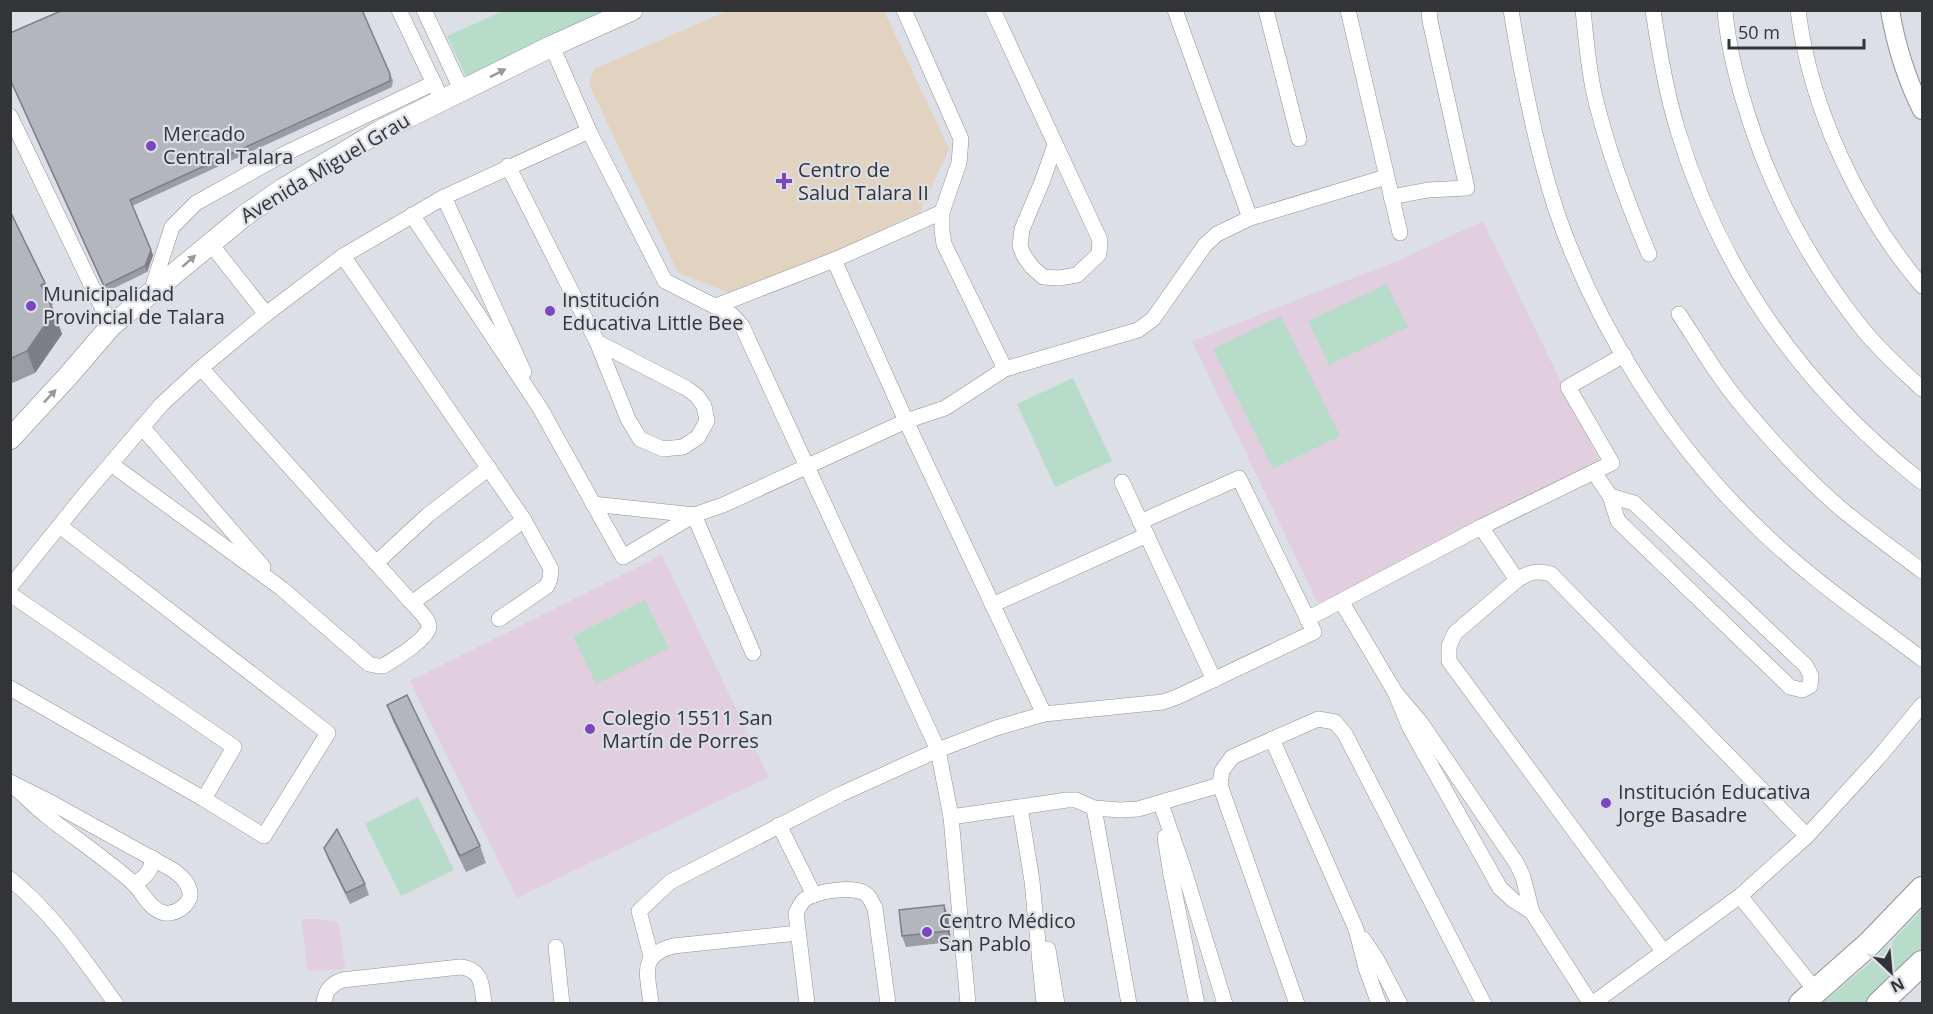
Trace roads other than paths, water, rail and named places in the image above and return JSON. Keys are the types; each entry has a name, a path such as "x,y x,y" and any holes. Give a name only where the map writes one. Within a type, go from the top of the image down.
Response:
{"main road":[{"name":"Avenida Miguel Grau","path":"10,439 111,326 244,216 438,92 462,91 552,46 632,10"},
{"path":"1809,997 1869,944 1923,889"},
{"path":"1879,1004 1923,963"}],"street":[{"path":"150,295 172,227 196,203 284,154 438,92 399,10"},
{"path":"424,10 462,91"},
{"path":"904,10 961,140 959,163 942,212 944,244 1005,369"},
{"path":"993,10 1100,240 1099,254 1089,265 1077,275 1059,278 1043,277 1032,267 1020,246 1022,229 1055,145"},
{"path":"1175,10 1250,218"},
{"path":"1266,10 1299,139"},
{"path":"1348,10 1400,233"},
{"path":"1391,197 1428,190 1467,188 1429,10"},
{"path":"1511,10 1523,81 1557,210 1585,281 1624,355 1647,392 1697,463 1752,522 1831,591 1923,659"},
{"path":"1583,10 1594,91 1603,126 1625,199 1649,254"},
{"path":"1653,10 1677,128 1700,193 1734,265 1775,331 1833,402 1923,483"},
{"path":"1725,10 1734,70 1748,119 1762,160 1788,215 1811,256 1862,328 1884,353 1923,388"},
{"path":"1798,10 1807,56 1827,124 1852,180 1871,214 1923,286"},
{"path":"1890,10 1894,34 1909,83 1923,110"},
{"path":"552,46 589,131 665,281 732,315 742,326 938,750 951,818 968,1004"},
{"path":"10,116 111,326"},
{"path":"10,586 162,404 266,314 343,256 412,215 508,166 589,131"},
{"path":"508,166 597,342 628,419 640,439 663,449 683,447 698,437 707,421 704,406 697,396 672,380 597,342"},
{"path":"412,215 540,408 623,557 694,515 723,505 807,468 906,421 945,408 1005,369 1138,330 1154,319 1205,245 1217,234 1250,218 1386,177"},
{"path":"444,197 540,408"},
{"path":"716,306 834,260 942,212"},
{"path":"210,243 266,314"},
{"path":"343,256 489,468 547,559 551,569 547,586 500,619"},
{"path":"834,260 906,421 1044,714"},
{"path":"1679,314 1716,371 1743,407 1810,480 1846,512 1923,571"},
{"path":"1307,619 1481,527 1612,463 1568,387 1624,355"},
{"path":"111,464 281,588 369,664 378,666 387,663 428,632 428,623 412,603 201,368"},
{"path":"142,427 281,588"},
{"path":"376,563 428,515 489,468"},
{"path":"1594,472 1610,496 1618,521 1791,687 1802,690 1810,686 1811,676 1806,666 1634,503 1610,496"},
{"path":"651,957 639,911 670,882 841,794 938,750 996,728 1044,714 1163,702 1314,632 1239,478 1144,529 992,605"},
{"path":"1122,482 1214,680"},
{"path":"187,519 204,499"},
{"path":"593,504 694,515"},
{"path":"694,515 753,653"},
{"path":"412,603 524,520"},
{"path":"10,688 264,836 328,733 60,526"},
{"path":"1481,527 1517,580"},
{"path":"1663,951 1449,661 1449,646 1455,633 1517,580 1527,573 1540,571 1551,574 1807,836"},
{"path":"10,594 234,747 204,799"},
{"path":"1341,601 1395,692 1410,728 1500,888 1532,912"},
{"path":"1395,692 1421,723 1517,864 1523,877 1532,912 1592,1004 1740,896 1807,836 1879,758 1923,705"},
{"path":"1297,1004 1220,785 1222,771 1232,757 1318,719 1335,723 1345,734 1484,1004"},
{"path":"1272,739 1356,929 1366,968 1379,1004"},
{"path":"10,783 173,870 187,883 190,896 187,903 181,909 173,912 160,912 154,908 134,884 46,815 10,783"},
{"path":"951,818 1067,800 1076,800 1094,807 1120,810 1138,809 1220,785"},
{"path":"1161,804 1171,875 1197,1004"},
{"path":"1161,804 1225,1004"},
{"path":"1020,807 1032,881 1044,1004"},
{"path":"1094,807 1129,1004"},
{"path":"779,825 814,895"},
{"path":"134,884 148,873 152,867 153,858"},
{"path":"10,879 45,913 73,945 116,1004"},
{"path":"1032,881 1050,958 1057,1004"},
{"path":"807,1004 796,913 803,900 814,895 842,889 858,889 869,896 875,908 888,1004"},
{"path":"1740,896 1809,997"},
{"path":"1356,929 1377,960 1400,1004"},
{"path":"651,1004 647,968 651,957 659,950 673,946 798,933"},
{"path":"556,947 562,1004"},
{"path":"324,1004 325,994 329,987 342,980 460,967 475,972 479,978 484,1004"}],"place":[{"name":"Mercado Central Talara","path":"151,146"},
{"name":"Centro de Salud Talara II","path":"784,181"},
{"name":"Municipalidad Provincial de Talara","path":"31,306"},
{"name":"Institución Educativa Little Bee","path":"550,311"},
{"name":"Colegio 15511 San Martín de Porres","path":"590,729"},
{"name":"Institución Educativa Jorge Basadre","path":"1606,803"},
{"name":"Centro Médico San Pablo","path":"927,932"}]}
